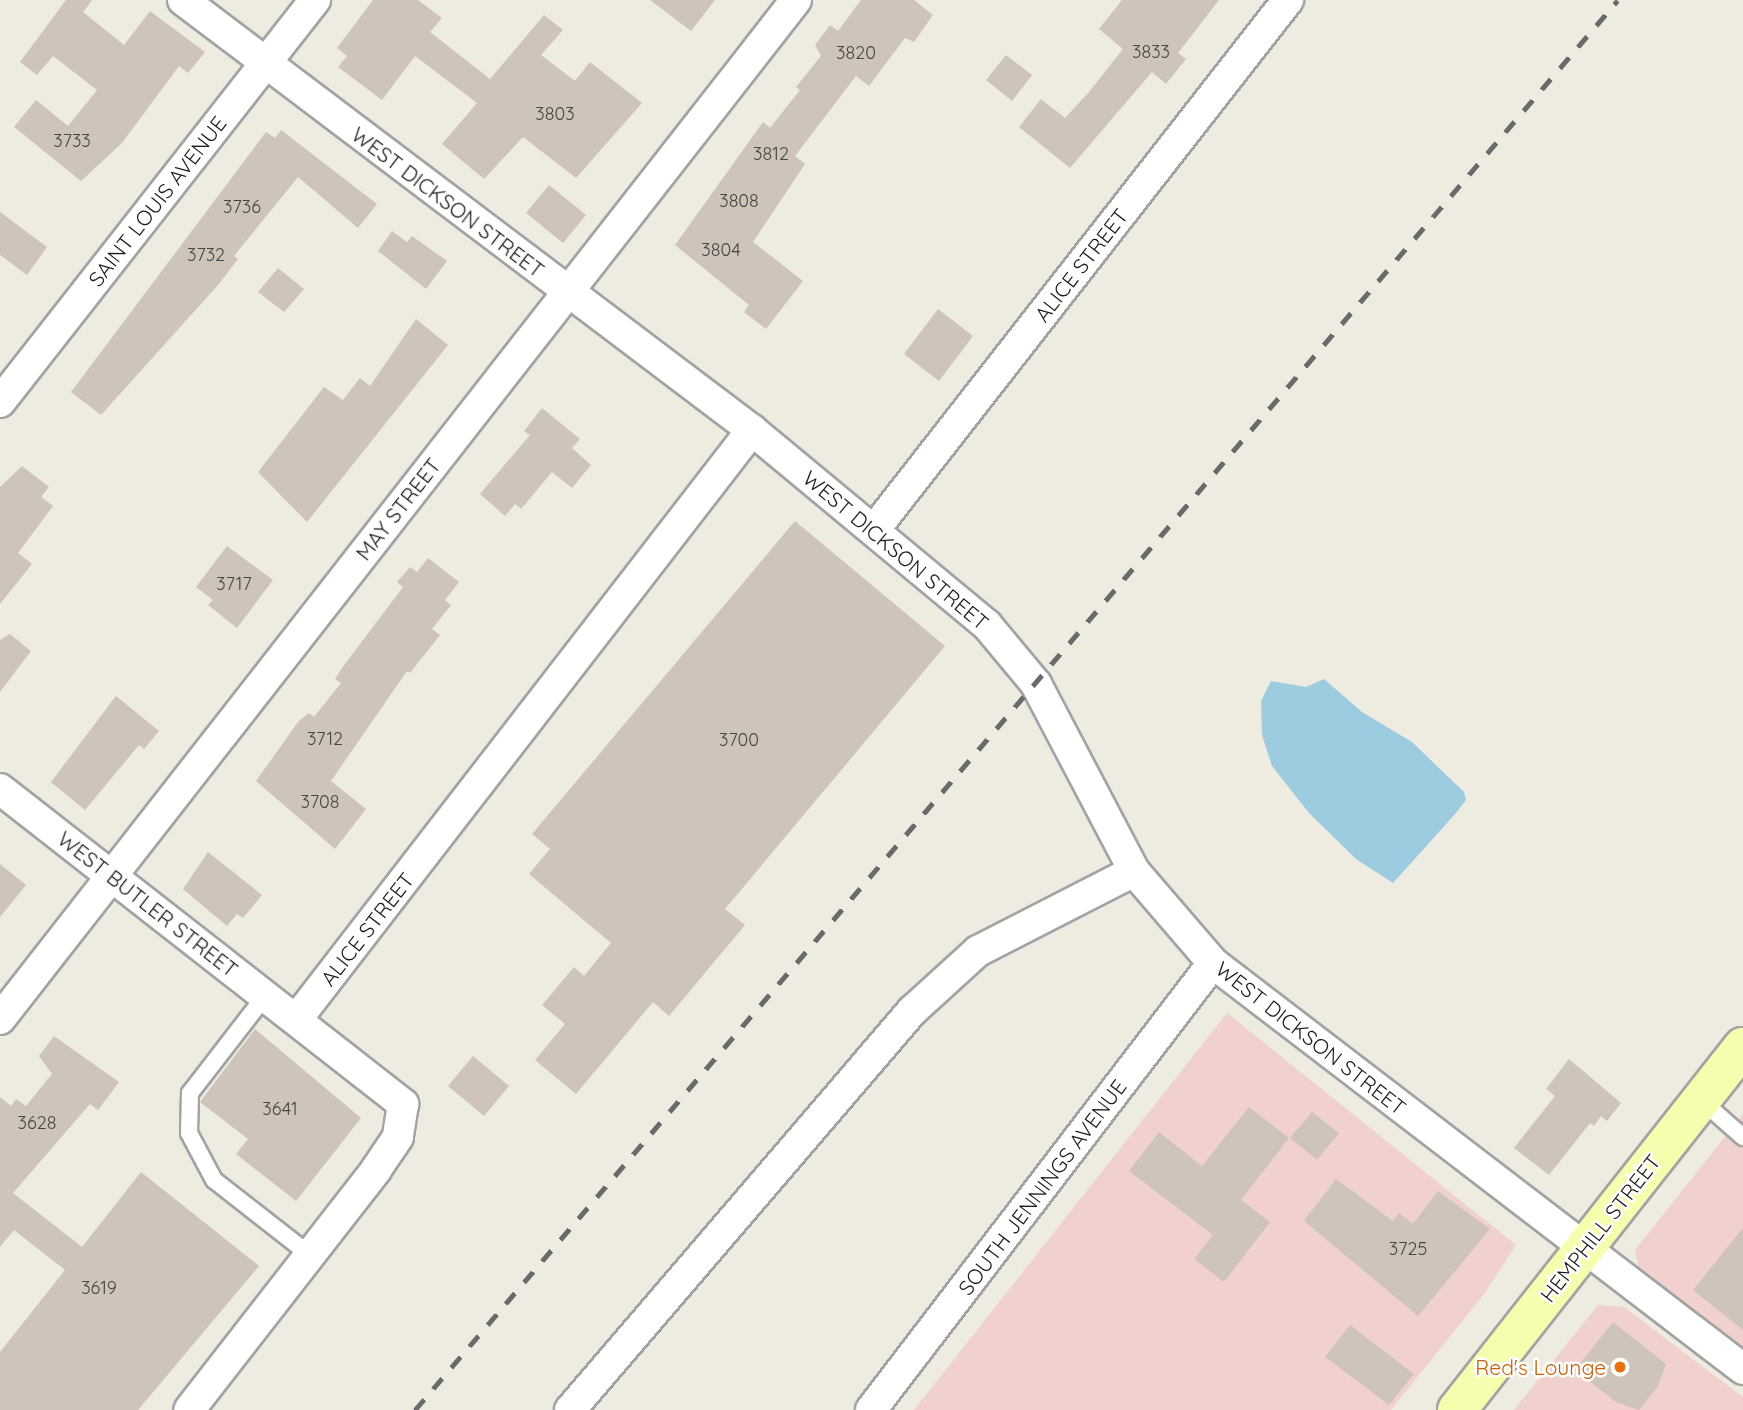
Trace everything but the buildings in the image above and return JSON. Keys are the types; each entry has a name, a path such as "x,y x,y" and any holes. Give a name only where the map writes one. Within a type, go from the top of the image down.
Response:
{"main road":[{"name":"HEMPHILL STREET","path":"1457,1410 1743,1047"}],"street":[{"name":"WEST DICKSON STREET","path":"183,0 264,65 752,430 987,625 1036,684 1134,871 1213,963 1743,1369"},
{"name":"SAINT LOUIS AVENUE","path":"0,402 315,0"},
{"name":"MAY STREET","path":"0,1019 796,0"},
{"name":"ALICE STREET","path":"874,530 1288,0"},
{"name":"ALICE STREET","path":"296,1020 752,430"},
{"name":"WEST BUTLER STREET","path":"0,789 296,1020"},
{"path":"570,1410 912,1011 978,951 1134,871"},
{"name":"SOUTH JENNINGS AVENUE","path":"871,1410 1213,963"},
{"path":"189,1410 398,1137 403,1104 296,1020"}],"lane":[{"path":"265,996 190,1093 189,1133 214,1180 310,1255"},
{"path":"1701,1100 1743,1137"}],"shaded area":[{"path":"1227,1013 1516,1245 1484,1294 1391,1410 914,1410"},
{"path":"1743,1114 1743,1351 1639,1269 1635,1250"},
{"path":"1598,1305 1624,1307 1743,1397 1743,1410 1514,1410"}],"water":[{"path":"1324,679 1362,712 1412,742 1464,792 1466,800 1456,813 1393,883 1356,859 1309,813 1272,766 1262,735 1261,701 1271,681 1306,687"}],"railway":[{"path":"415,1410 1618,0"}],"place":[{"name":"Red's Lounge","path":"1620,1367"}]}
